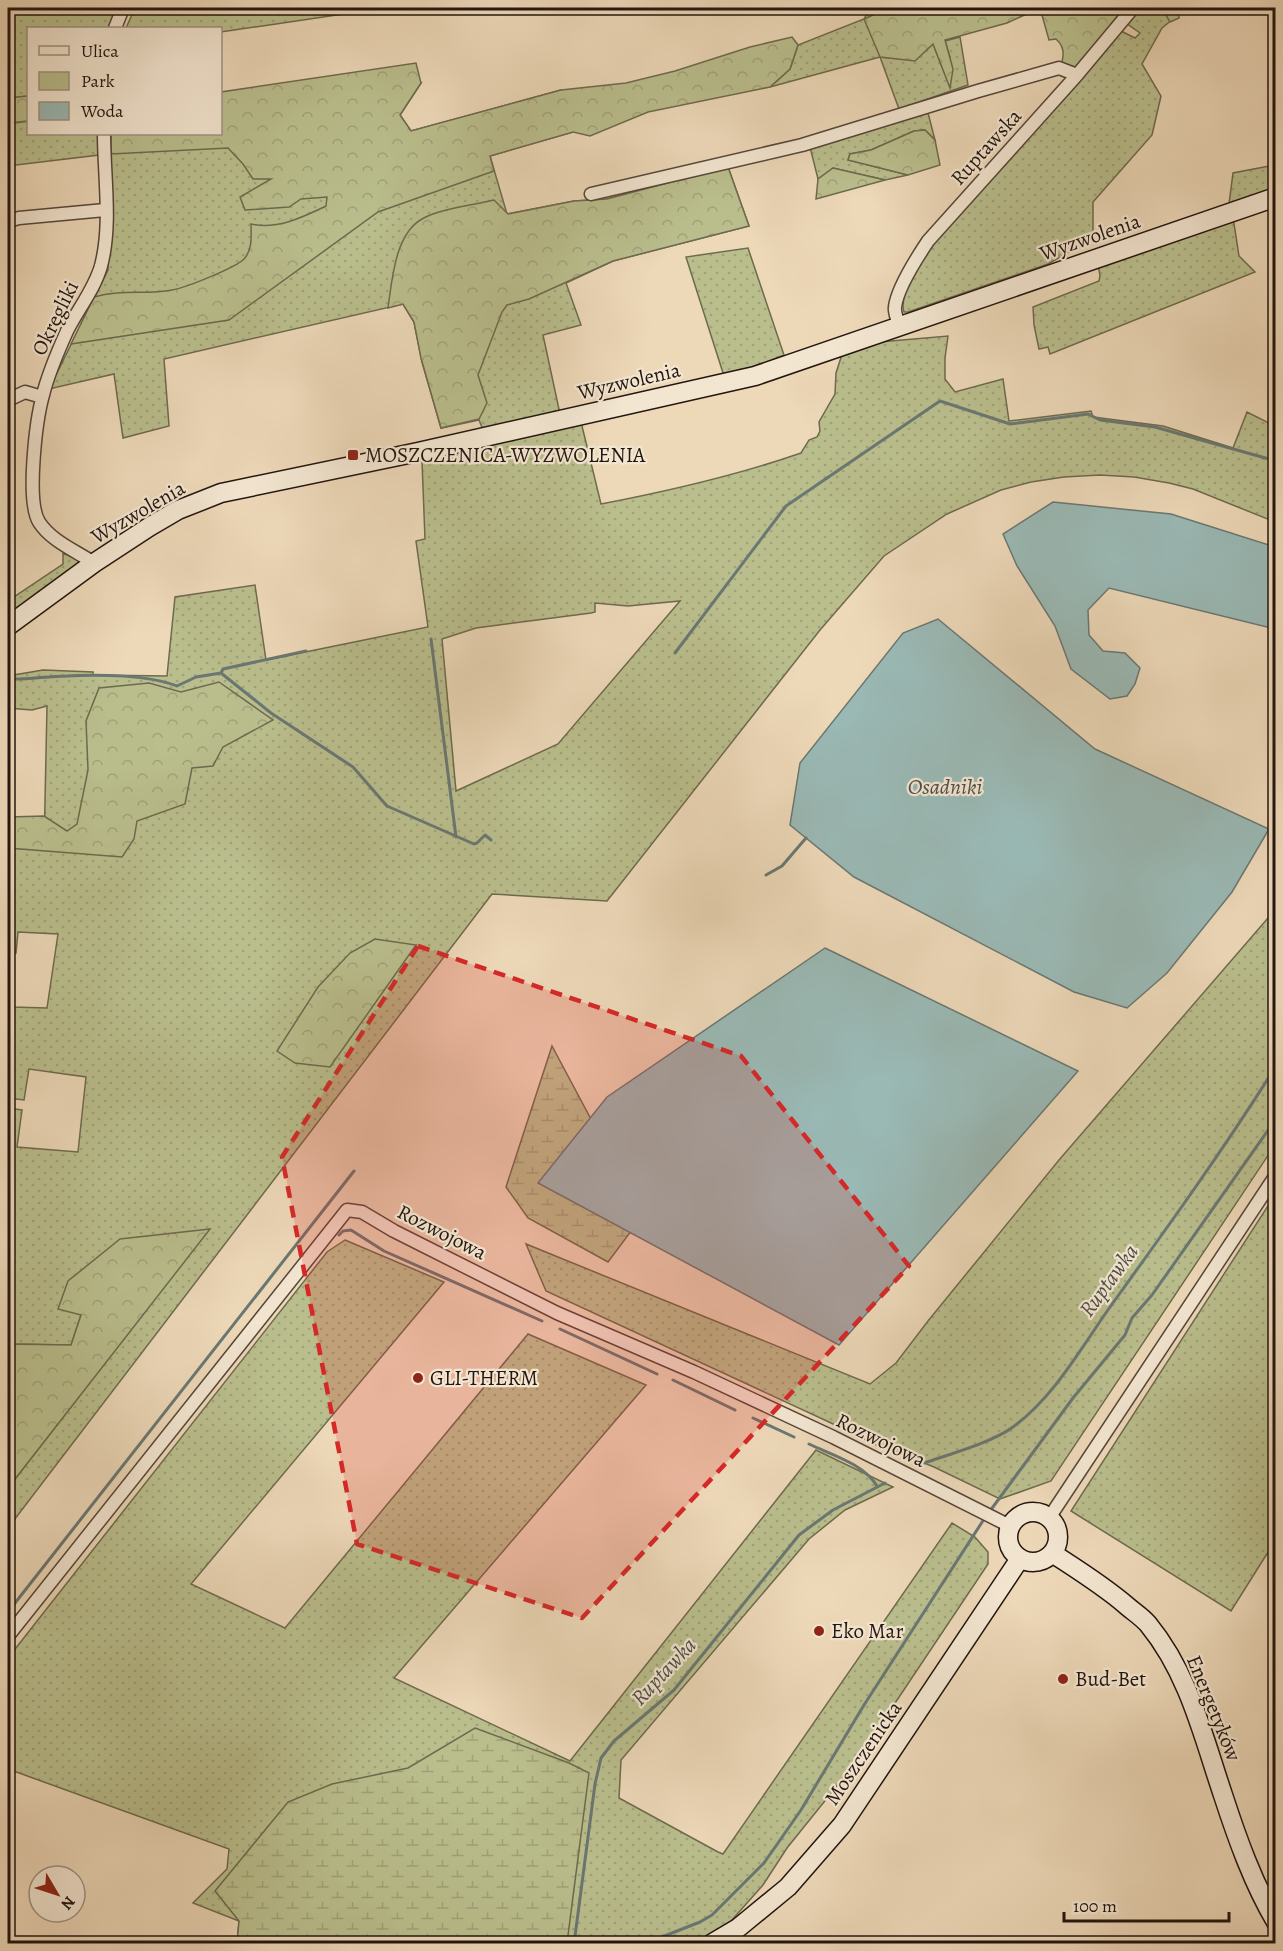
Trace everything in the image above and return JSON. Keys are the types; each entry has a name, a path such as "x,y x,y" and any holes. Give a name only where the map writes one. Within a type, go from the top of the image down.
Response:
{"street":[{"path":"115,27 123,8"},
{"name":"Ruptawska","path":"899,326 895,312 896,304 913,265 928,241 1077,75 1133,8"},
{"path":"591,194 802,145 1059,68 1077,75"},
{"name":"Okręgliki","path":"94,563 54,538 38,519 34,498 34,466 42,397 60,346 99,272 105,245 104,135"},
{"name":"Wyzwolenia","path":"8,626 94,563 149,527 178,510 221,493 418,452 755,376 1275,196"},
{"path":"8,221 105,210"},
{"path":"8,400 25,392 42,397"},
{"path":"1049,1518 1275,1175"},
{"name":"Rozwojowa","path":"8,1636 347,1210 362,1212 394,1231 557,1313 763,1404 1004,1523"},
{"path":"1035,1512 1049,1518 1057,1531 1056,1546 1052,1553 1039,1562 1031,1563 1017,1557 1008,1543 1004,1523 1035,1512"},
{"name":"Energetyków","path":"1052,1553 1110,1591 1147,1622 1164,1646 1185,1685 1200,1721 1223,1797 1264,1902 1275,1922"},
{"name":"Moszczenicka","path":"711,1944 738,1928 788,1887 842,1825 1017,1563 1017,1557"}],"highlighted area":[{"path":"418,946 741,1056 909,1266 582,1618 357,1544 282,1157"}],"green space":[{"path":"8,8 116,8 8,14"},
{"path":"135,8 384,8 222,32 222,27 126,27"},
{"path":"870,8 891,8 880,57 770,87 790,69 798,45 864,19"},
{"path":"889,8 1040,8 1007,23 945,40 953,69 950,88 933,44 915,61 880,57 864,19"},
{"path":"1040,8 1124,8 1075,69 1061,64 1062,47 1056,39 1049,40"},
{"path":"1139,8 1179,8 1173,19 1162,28 1142,64 1161,96 1152,135 1093,202 1093,238 1048,264 904,312 904,296 907,287 930,244 1119,30 1135,38 1140,33 1126,23"},
{"path":"1172,8 1179,8 1179,18 1170,22 1166,15"},
{"path":"115,9 112,27 27,27 27,96 8,98 8,14"},
{"path":"792,37 798,45 790,69 770,87 648,112 590,136 573,132 490,156 494,171 378,212 229,320 71,344 94,297 114,293 172,290 198,282 244,259 250,247 251,224 280,224 326,206 327,197 301,199 289,207 245,210 240,197 271,179 253,179 228,148 111,154 111,135 222,135 222,92 416,63 421,83 400,115 411,131 561,90 626,83 675,71 750,47"},
{"path":"960,37 968,85 899,109 880,57 915,60 933,44 950,87 950,57 945,41"},
{"path":"421,83 400,115 411,131 561,90 573,132 490,156 507,214 574,201 607,199 728,167 749,226 613,261 566,283 581,325 543,335 560,414 483,430 479,420 441,428 422,362 414,322 403,304 164,359 169,426 123,438 114,374 49,389 108,270 111,135 222,133"},
{"path":"27,96 27,121 8,123 8,98"},
{"path":"928,113 935,140 925,130 914,131 871,150 850,154 848,160 908,175 885,180 833,168 818,179 810,147"},
{"path":"27,121 27,135 99,135 99,155 8,166 8,124"},
{"path":"925,130 935,140 940,165 908,175 848,160 850,154 871,150 914,131"},
{"path":"1275,165 1275,188 1229,204 1233,173"},
{"path":"728,167 749,226 613,261 529,299 507,305 502,312 478,375 487,403 479,419 441,428 421,358 414,322 403,304 388,308 396,259 400,246 413,226 422,219 438,213 494,200 508,214 574,201 607,199"},
{"path":"833,168 885,180 816,199 818,179"},
{"path":"1233,217 1239,256 1255,272 1050,354 1048,347 1039,349 1033,307 1099,281 1098,264"},
{"path":"748,248 784,355 724,376 686,257"},
{"path":"948,336 945,379 955,392 1003,379 1009,421 1091,411 1093,417 1163,426 1233,448 1247,412 1275,426 1275,522 1193,489 1169,483 1134,477 1100,475 1064,477 1001,490 947,514 884,556 820,630 607,901 492,894 8,1528 8,1488 209,1229 81,1315 71,1345 8,1344 8,1108 22,1110 17,1147 78,1152 86,1077 29,1069 24,1100 8,1098 8,993 13,993 12,1007 47,1008 58,934 18,932 16,953 8,953 8,848 44,849 47,706 32,710 8,708 8,676 43,670 93,672 93,675 167,676 175,597 255,585 266,660 428,627 416,541 425,539 422,461 581,422 601,504 727,476 801,453 809,440 817,437 820,431 819,422 835,394 836,373 845,345","holes":["680,601 558,744 456,791 442,639 476,628 591,613 595,612 595,603 628,606"]},
{"path":"63,553 79,560 80,564 8,620 8,601 63,564"},
{"path":"219,682 273,720 223,747 213,766 192,768 185,804 137,821 134,839 122,857 8,848 8,817 44,816 67,831 77,824 88,770 86,721 99,688 149,683 181,692"},
{"path":"1275,910 1275,1145 1051,1481 1000,1499 934,1467 897,1452 895,1454 546,1291 526,1244 870,1384 896,1363 1059,1160"},
{"path":"375,939 416,945 330,1067 295,1063 277,1051 318,987 350,953"},
{"path":"552,1046 592,1121 632,1230 608,1262 528,1218 506,1187"},
{"path":"1275,1195 1275,1548 1270,1549 1231,1611 1071,1511"},
{"path":"210,1229 8,1488 8,1344 71,1345 81,1315 58,1309 68,1281 120,1239"},
{"path":"345,1240 444,1282 191,1584 285,1628 528,1334 646,1385 394,1678 570,1761 816,1450 893,1487 845,1510 809,1539 621,1760 619,1798 718,1852 723,1854 952,1523 975,1537 988,1552 988,1564 853,1766 787,1848 763,1885 731,1921 699,1943 237,1943 239,1921 193,1903 227,1869 229,1849 8,1769 8,1658 327,1252"},
{"path":"475,1728 569,1763 589,1773 567,1943 237,1943 239,1921 215,1891 288,1802 332,1784 408,1768"}],"water":[{"path":"1053,502 1171,514 1275,547 1275,629 1109,588 1088,610 1089,635 1103,651 1125,653 1140,668 1135,684 1127,696 1110,699 1071,669 1055,626 1017,566 1003,534"},
{"name":"Osadniki","path":"938,619 1095,749 1269,829 1232,892 1167,973 1127,1008 1074,992 854,877 790,825 800,763 903,633"},
{"path":"825,948 1078,1071 839,1345 538,1183 607,1097"}],"waterway":[{"path":"675,653 786,506 940,401 1010,424 1088,414 1100,420 1155,427 1276,461"},
{"path":"431,639 456,837"},
{"path":"8,679 108,675 138,677 177,686 196,677 221,673 223,669 306,651"},
{"path":"221,673 271,713 353,767 387,806 474,844 485,835 491,840"},
{"path":"766,875 782,866 806,838"},
{"name":"Ruptawka","path":"924,1463 970,1448 1004,1433 1028,1415 1054,1387 1195,1188 1276,1066"},
{"path":"990,1511 1073,1398 1125,1335 1132,1318 1152,1295 1276,1119"},
{"path":"8,1612 354,1171"},
{"path":"339,1235 343,1231 351,1230 384,1251 542,1321"},
{"path":"560,1329 657,1374"},
{"path":"673,1380 735,1410"},
{"path":"753,1418 794,1437"},
{"path":"809,1444 856,1466 877,1486"},
{"name":"Ruptawka","path":"574,1944 595,1784 601,1758 614,1741 674,1690 799,1535 833,1510 885,1483"},
{"path":"644,1944 712,1915 764,1863 801,1810 864,1705 986,1516"}],"place":[{"name":"MOSZCZENICA-WYZWOLENIA","path":"353,455"},
{"name":"GLI-THERM","path":"418,1378"},
{"name":"Eko Mar","path":"819,1631"},
{"name":"Bud-Bet","path":"1063,1679"}]}
